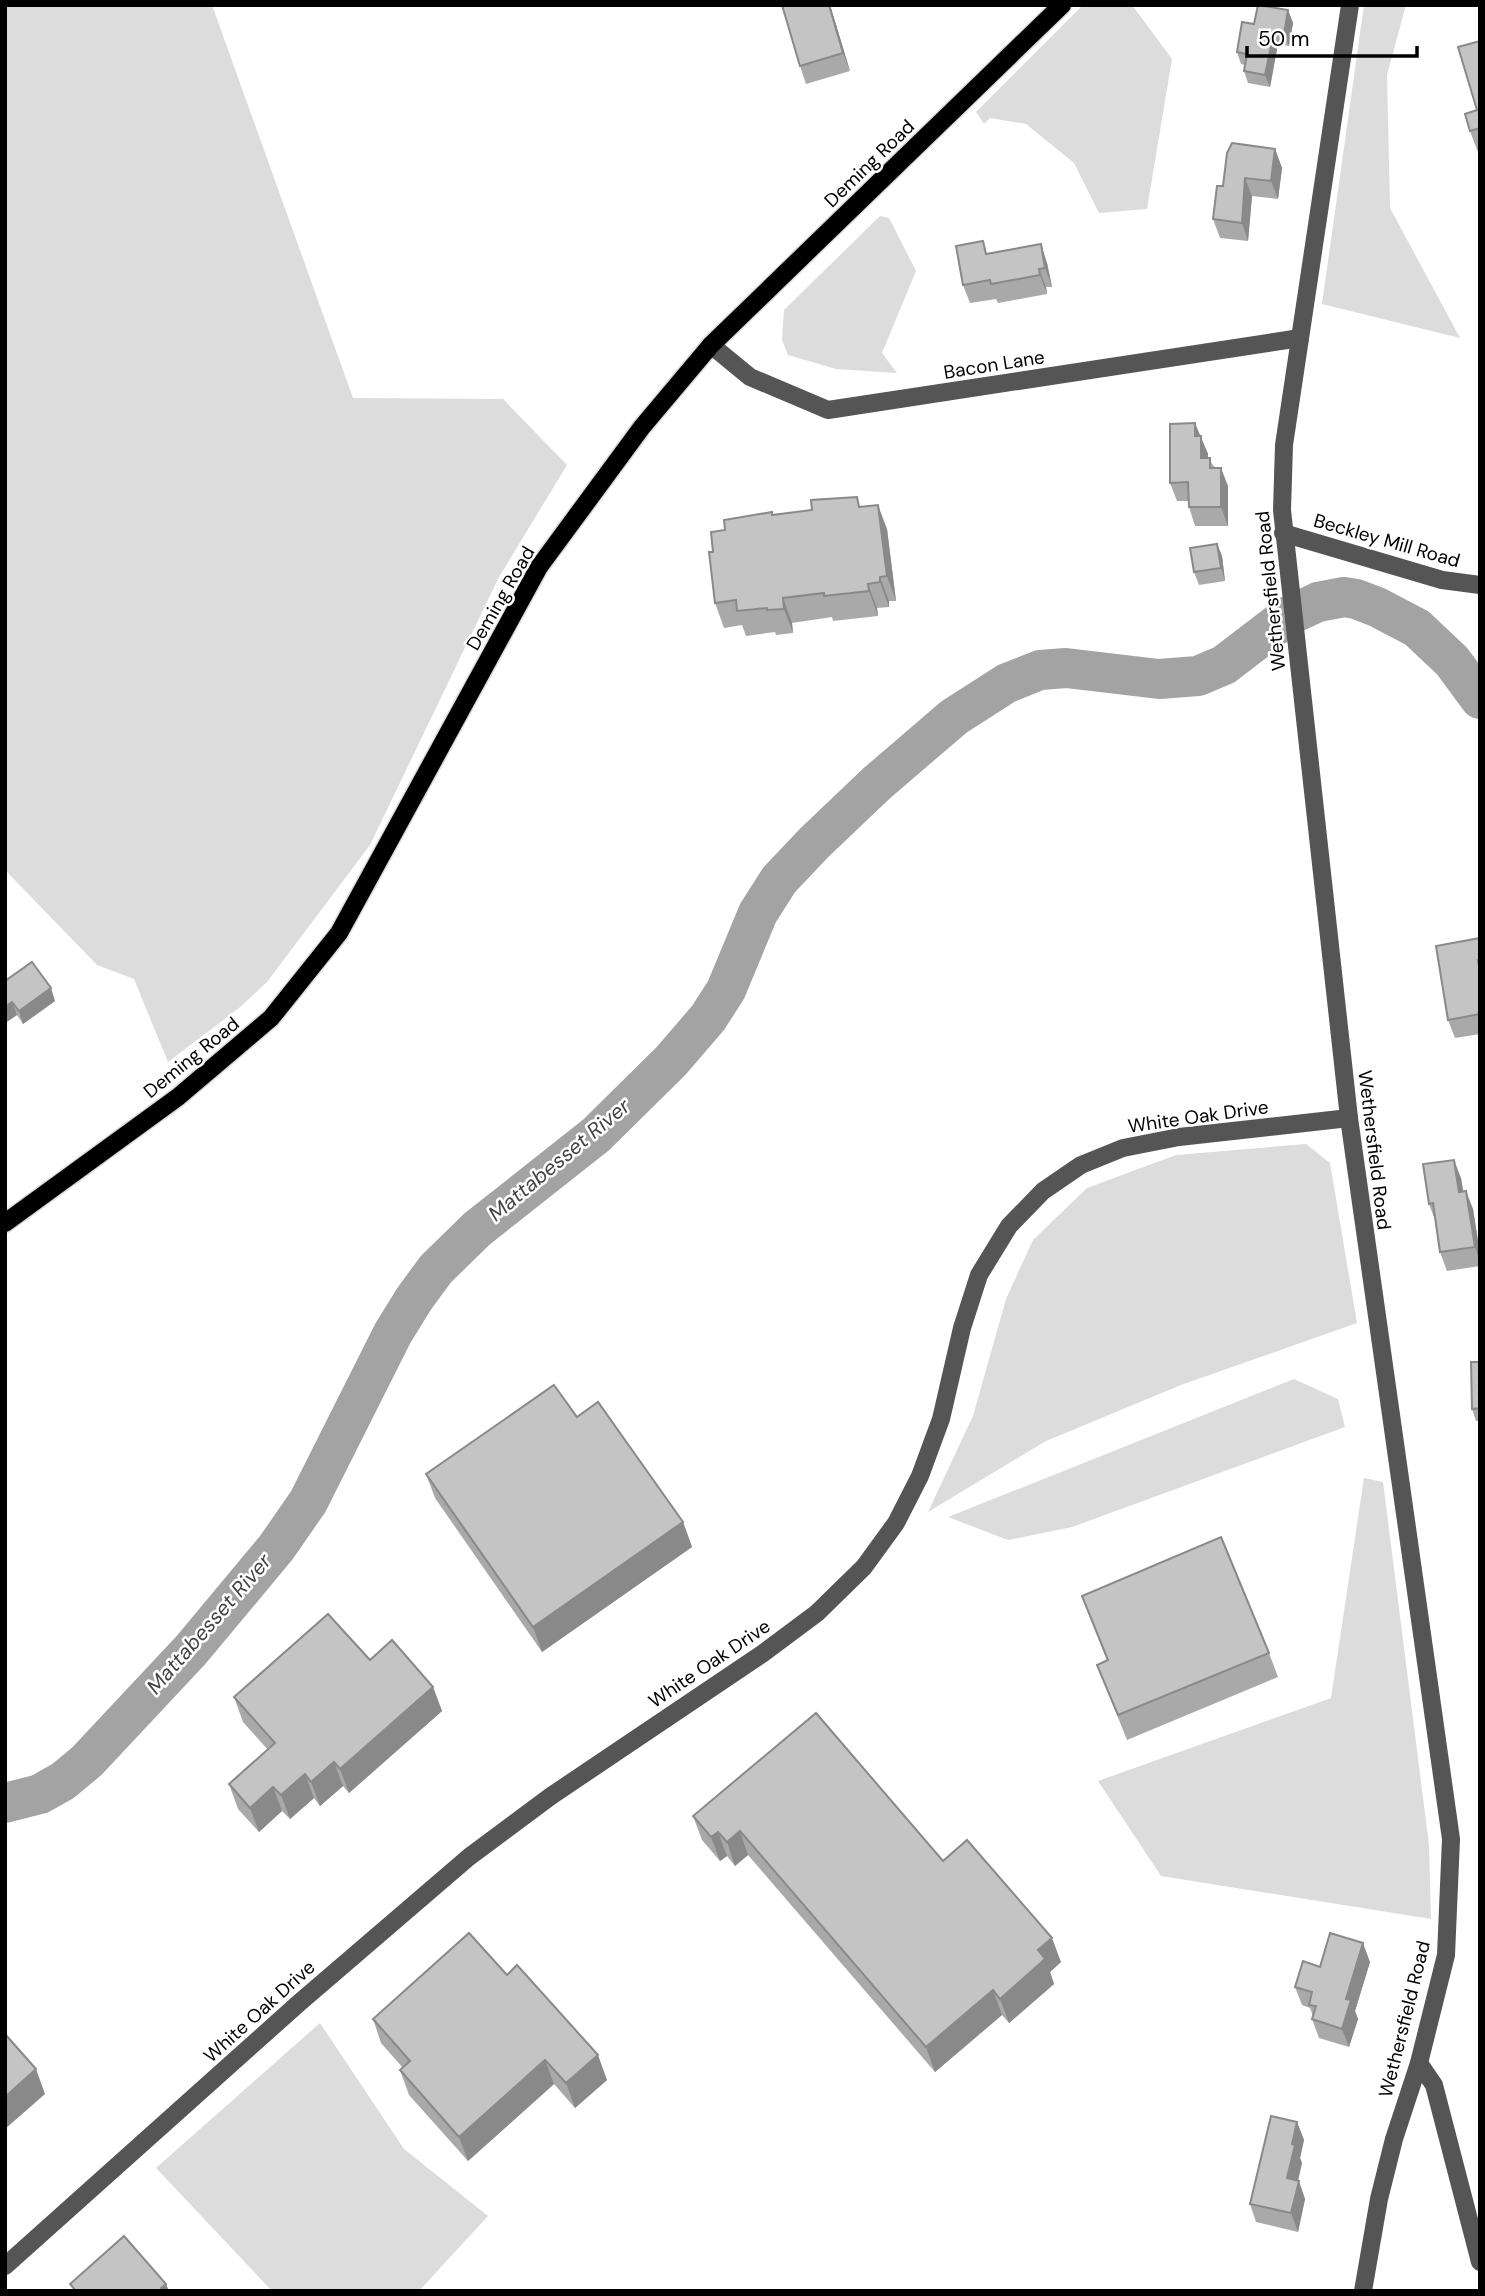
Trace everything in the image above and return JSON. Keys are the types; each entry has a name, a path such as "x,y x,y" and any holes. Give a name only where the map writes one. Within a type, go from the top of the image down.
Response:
{"main road":[{"name":"Deming Road","path":"5,1223 178,1097 271,1018 339,933 539,567 642,427 711,345 1062,5"}],"street":[{"name":"Wethersfield Road","path":"1350,5 1283,445 1283,533 1349,1118 1451,1839 1446,1955 1419,2063 1378,2199 1363,2291"},
{"name":"Bacon Lane","path":"711,345 750,377 828,410 1300,338"},
{"name":"Beckley Mill Road","path":"1283,533 1442,580 1480,585"},
{"name":"White Oak Drive","path":"5,2266 318,1986 469,1857 551,1796 806,1622 864,1567 896,1523 920,1476 942,1419 962,1328 979,1275 1009,1226 1043,1191 1081,1165 1123,1149 1179,1137 1349,1118"},
{"path":"1419,2063 1434,2085 1480,2262"}],"shaded area":[{"path":"5,5 212,5 353,398 503,399 567,465 499,577 370,845 267,982 239,1008 168,1062 134,979 97,965 5,870"},
{"path":"1083,5 1132,5 1172,59 1147,209 1099,213 1074,163 1026,124 990,118 984,124 976,112"},
{"path":"1364,5 1406,5 1387,75 1390,208 1460,338 1322,304"},
{"path":"880,216 889,218 916,271 882,353 897,373 836,369 788,355 782,340 784,310"},
{"path":"1306,1144 1330,1163 1357,1323 1181,1385 1046,1441 928,1512 973,1416 1006,1299 1033,1240 1087,1188 1176,1155"},
{"path":"1294,1379 1338,1399 1345,1427 1072,1527 1008,1540 948,1517"},
{"path":"1364,1478 1383,1482 1429,1845 1431,1919 1161,1876 1098,1781 1331,1698"},
{"path":"320,2023 404,2149 488,2216 419,2291 272,2291 156,2168"}],"building":[{"path":"782,5 829,5 843,53 800,66"},
{"path":"1258,5 1288,10 1284,34 1274,32 1265,75 1244,71 1247,54 1237,52 1242,22 1254,24"},
{"path":"1480,41 1480,128 1470,131 1465,114 1477,110 1458,47"},
{"path":"1232,143 1275,149 1271,181 1245,178 1242,223 1213,219 1217,186 1223,186 1227,153"},
{"path":"983,241 986,254 1041,244 1045,268 1039,269 1040,275 991,284 990,280 963,285 956,246"},
{"path":"1195,423 1195,436 1201,436 1201,458 1210,458 1210,468 1221,468 1221,507 1189,507 1188,482 1170,483 1170,424"},
{"path":"857,497 859,507 878,505 887,576 880,577 880,582 868,584 869,591 783,598 784,609 737,611 736,600 715,603 709,552 713,552 711,532 725,530 724,520 772,512 772,515 812,510 811,500"},
{"path":"1217,544 1221,568 1194,572 1190,548"},
{"path":"1480,938 1480,1014 1448,1020 1436,946"},
{"path":"32,962 51,988 19,1011 12,1002 5,1007 5,981"},
{"path":"1454,1160 1459,1192 1466,1191 1475,1247 1440,1252 1433,1203 1429,1204 1423,1164"},
{"path":"1471,1362 1480,1362 1480,1408 1472,1409"},
{"path":"554,1385 577,1417 598,1402 683,1522 533,1627 426,1474"},
{"path":"1221,1537 1269,1653 1118,1715 1097,1665 1108,1660 1082,1596"},
{"path":"328,1614 370,1660 392,1640 433,1687 340,1769 334,1762 311,1782 305,1774 281,1795 273,1787 250,1808 229,1784 275,1743 234,1697"},
{"path":"816,1713 943,1861 967,1840 1052,1938 1038,1950 1045,1959 1000,1999 993,1990 926,2047 740,1831 727,1842 718,1832 711,1837 693,1816"},
{"path":"469,1933 507,1975 517,1965 598,2055 566,2083 545,2060 459,2137 400,2070 410,2061 373,2019"},
{"path":"1330,1933 1363,1943 1346,1999 1351,2000 1342,2029 1312,2019 1316,2006 1309,2005 1312,1992 1295,1987 1303,1961 1320,1967"},
{"path":"5,2034 36,2069 5,2097"},
{"path":"1271,2116 1297,2122 1287,2178 1299,2181 1291,2213 1250,2204"},
{"path":"124,2236 166,2284 161,2288 164,2291 76,2291 70,2284"}],"waterway":[{"name":"Mattabesset River","path":"5,1803 40,1794 63,1781 87,1761 191,1650 276,1548 308,1502 393,1333 436,1269 477,1229 596,1135 671,1061 708,1018 726,990 758,913 779,880 877,783 954,717 1007,683 1040,670 1066,668 1159,679 1198,676 1224,665 1288,616 1318,602 1344,597 1377,607 1417,628 1452,661 1480,699"}]}
